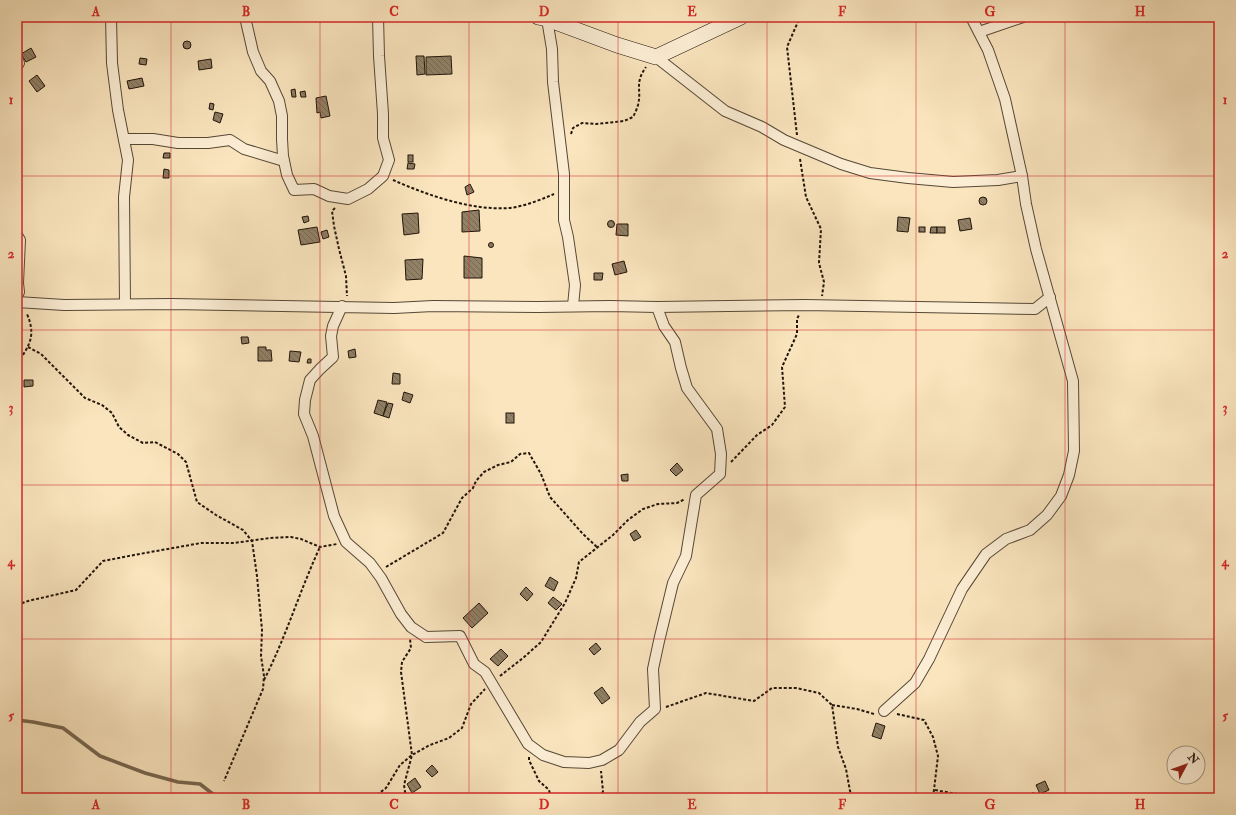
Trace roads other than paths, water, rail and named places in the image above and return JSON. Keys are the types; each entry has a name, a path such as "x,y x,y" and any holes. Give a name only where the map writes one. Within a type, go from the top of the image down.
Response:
{"street":[{"path":"111,17 112,63 118,110 128,160 124,197 125,304"},
{"path":"245,17 253,52 261,71 270,81 280,101 284,161 287,175 294,190 314,189 329,196 348,199 368,189 383,176 389,160 383,138 378,17"},
{"path":"656,57 741,17"},
{"path":"884,711 915,683 929,659 962,589 986,554 1006,539 1030,530 1048,515 1061,496 1069,475 1074,451 1073,381 1036,249 1005,99 988,50 971,17"},
{"path":"979,32 1023,17"},
{"path":"543,18 617,45 656,57 725,111 784,140 841,164 870,173 953,182 998,180 1022,176"},
{"path":"543,18 552,49 553,82 564,174 564,220 568,237 574,285 573,306"},
{"path":"17,57 19,63 17,66"},
{"path":"124,139 153,139 178,143 208,144 230,140 244,149 284,161"},
{"path":"17,235 20,240 18,283 19,300 64,305 172,304 394,308 433,306 805,306 1035,309 1050,297"},
{"path":"342,306 332,326 331,336 333,357 310,380 305,400 304,414 313,436 334,516 346,542 370,563 401,614 411,627 426,637 460,636 474,664 486,672 528,744 543,755 564,762 590,764 602,760 619,750 640,722 655,709 653,669 674,583 686,556 696,495 720,474 721,454 717,429 687,388 675,342 664,326 657,307"}],"waterway":[{"path":"17,720 63,728 100,756 145,773 178,782 200,784 218,798"}]}
